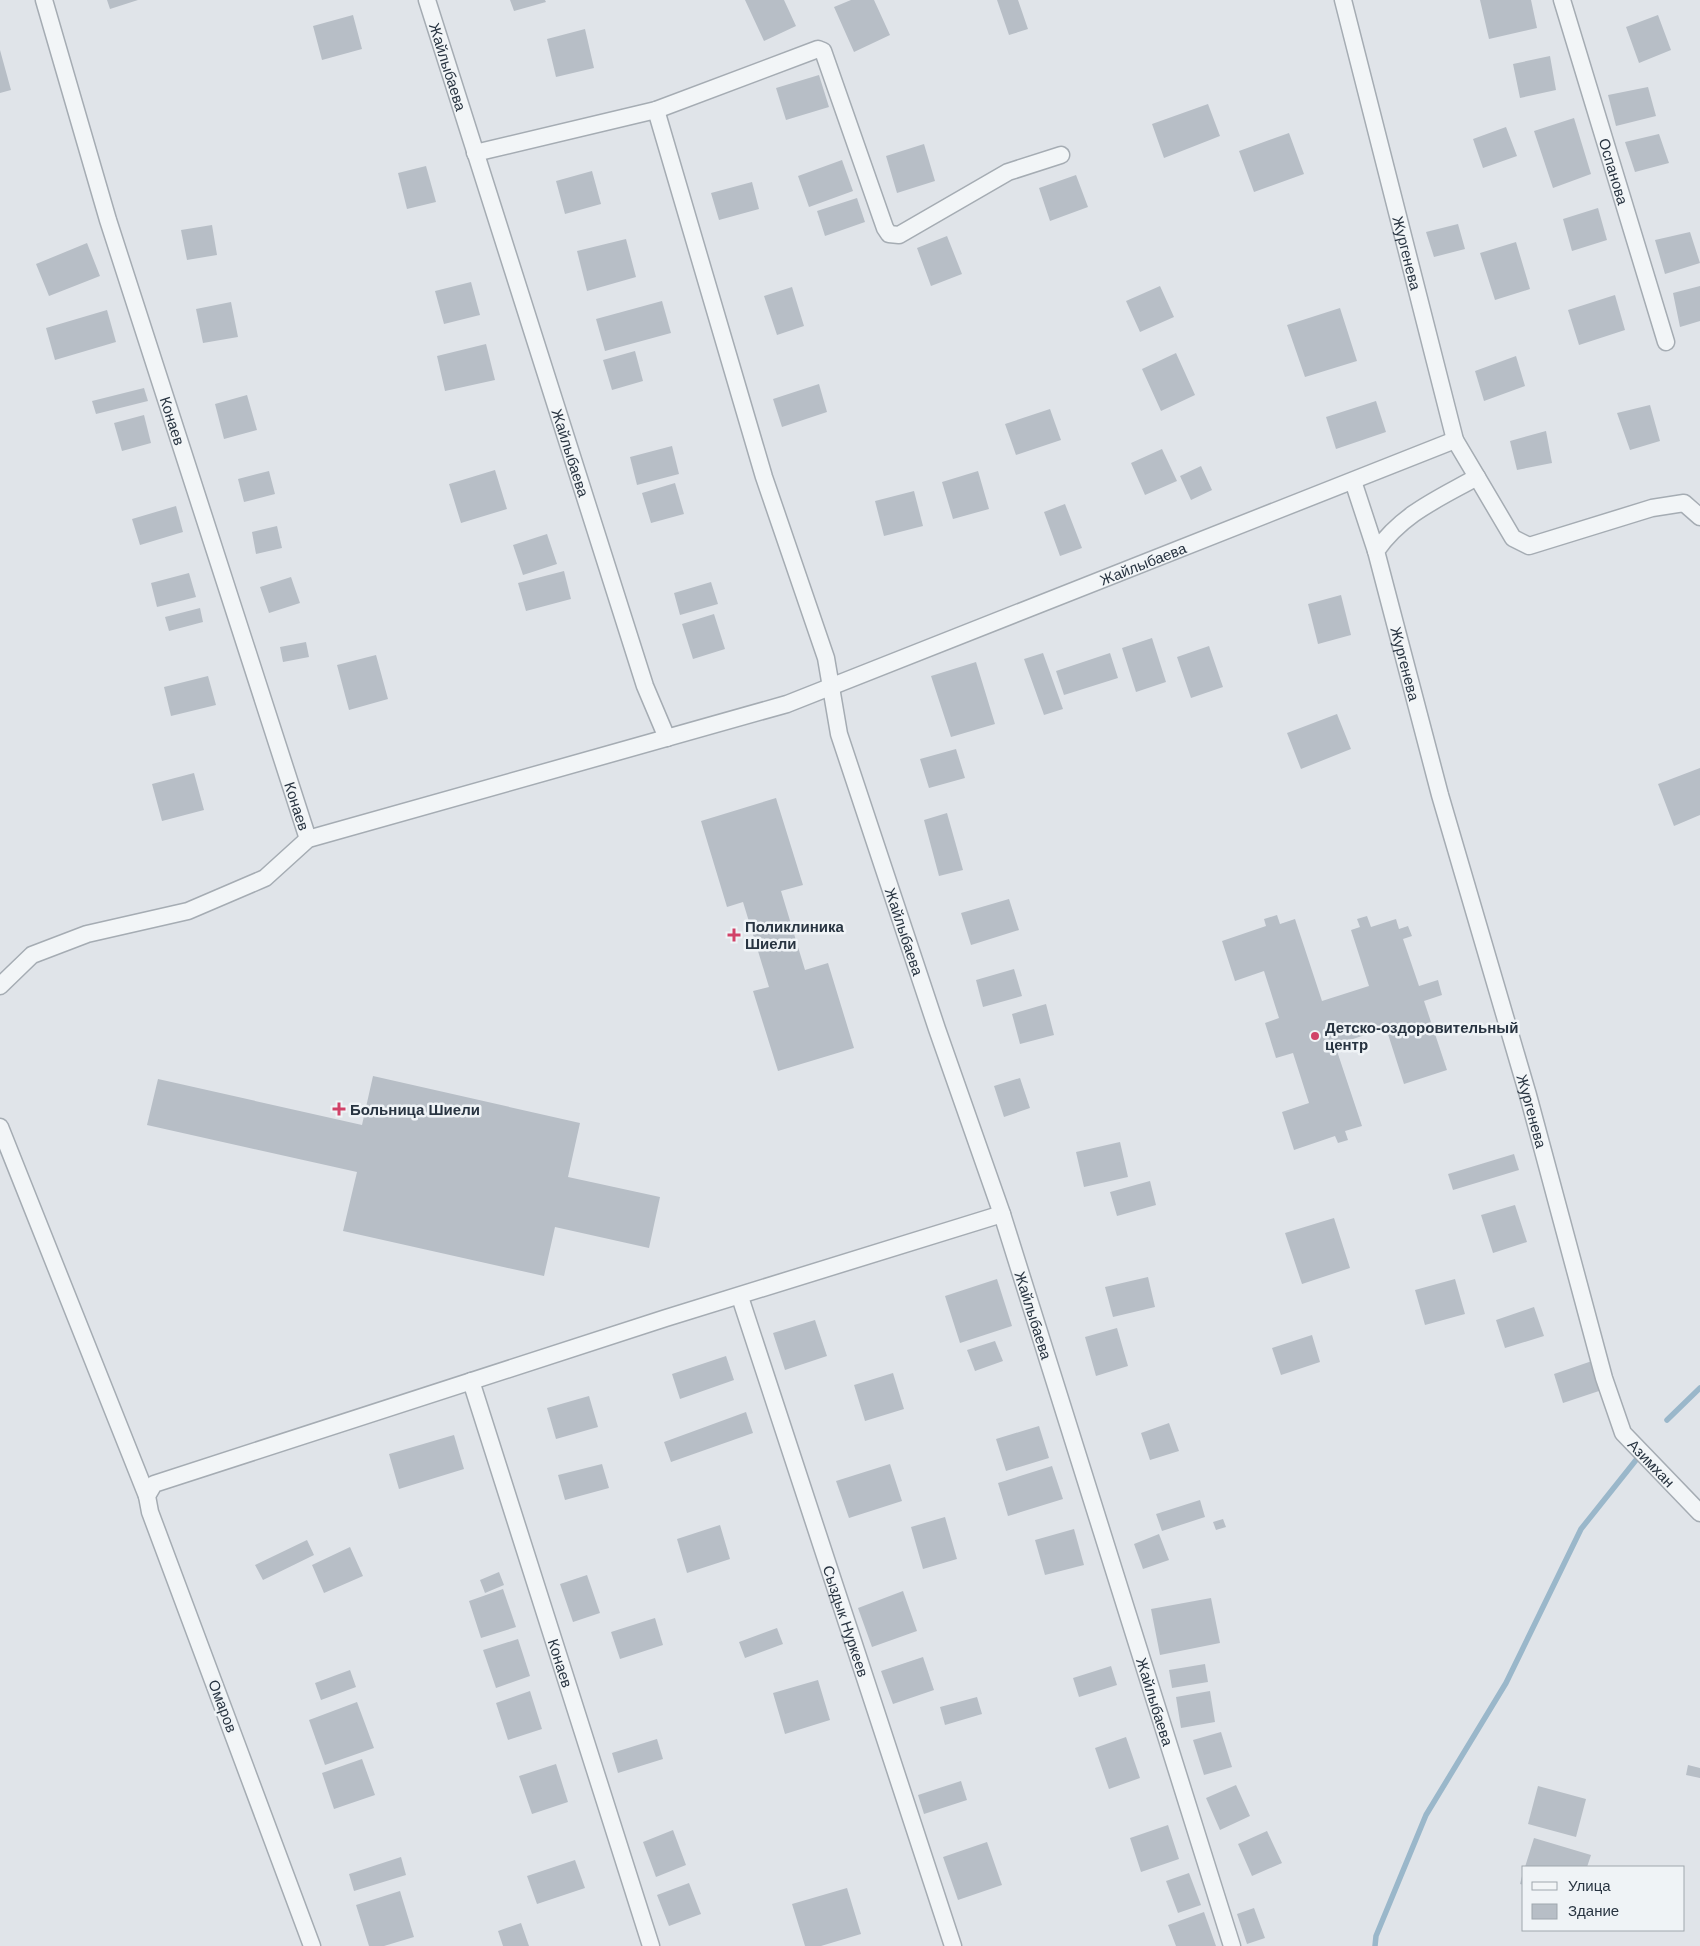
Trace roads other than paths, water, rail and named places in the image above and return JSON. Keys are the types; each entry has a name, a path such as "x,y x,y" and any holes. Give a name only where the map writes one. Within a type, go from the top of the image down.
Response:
{"street":[{"name":"Конаев","path":"44,0 108,220 308,838"},
{"name":"Жайлыбаева","path":"427,0 645,686 667,738 787,704 1455,440"},
{"name":"Жургенева","path":"1343,0 1455,440 1513,538 1529,546 1652,508 1684,503 1700,517"},
{"name":"Оспанова","path":"1562,0 1666,342"},
{"path":"476,153 656,110 818,49 823,51 885,228 889,234 899,235 1008,172 1061,155"},
{"path":"656,110 764,477 826,658 831,687"},
{"path":"1376,551 1388,535 1408,516 1477,477"},
{"name":"Жургенева","path":"1353,481 1376,551 1440,795 1528,1096 1604,1378"},
{"name":"Жайлыбаева","path":"831,687 839,734 1002,1214 1232,1946"},
{"path":"0,986 32,956 87,934 188,911 265,878 308,838 667,738"},
{"name":"Омаров","path":"0,1127 147,1496 154,1521 312,1946"},
{"path":"147,1496 154,1484 172,1477 1002,1214"},
{"name":"Сыздык Нуркеев","path":"740,1296 953,1946"},
{"name":"Азимхан","path":"1604,1378 1623,1433 1698,1506"},
{"name":"Конаев","path":"471,1381 651,1946"}],"waterway":[{"path":"1667,1420 1700,1388"},
{"path":"1375,1946 1376,1936 1426,1815 1506,1683 1581,1529 1636,1460"}],"place":[{"name":"Поликлиника Шиели","path":"734,935"},
{"name":"Детско-оздоровительный центр","path":"1315,1036"},
{"name":"Больница Шиели","path":"339,1109"}]}
